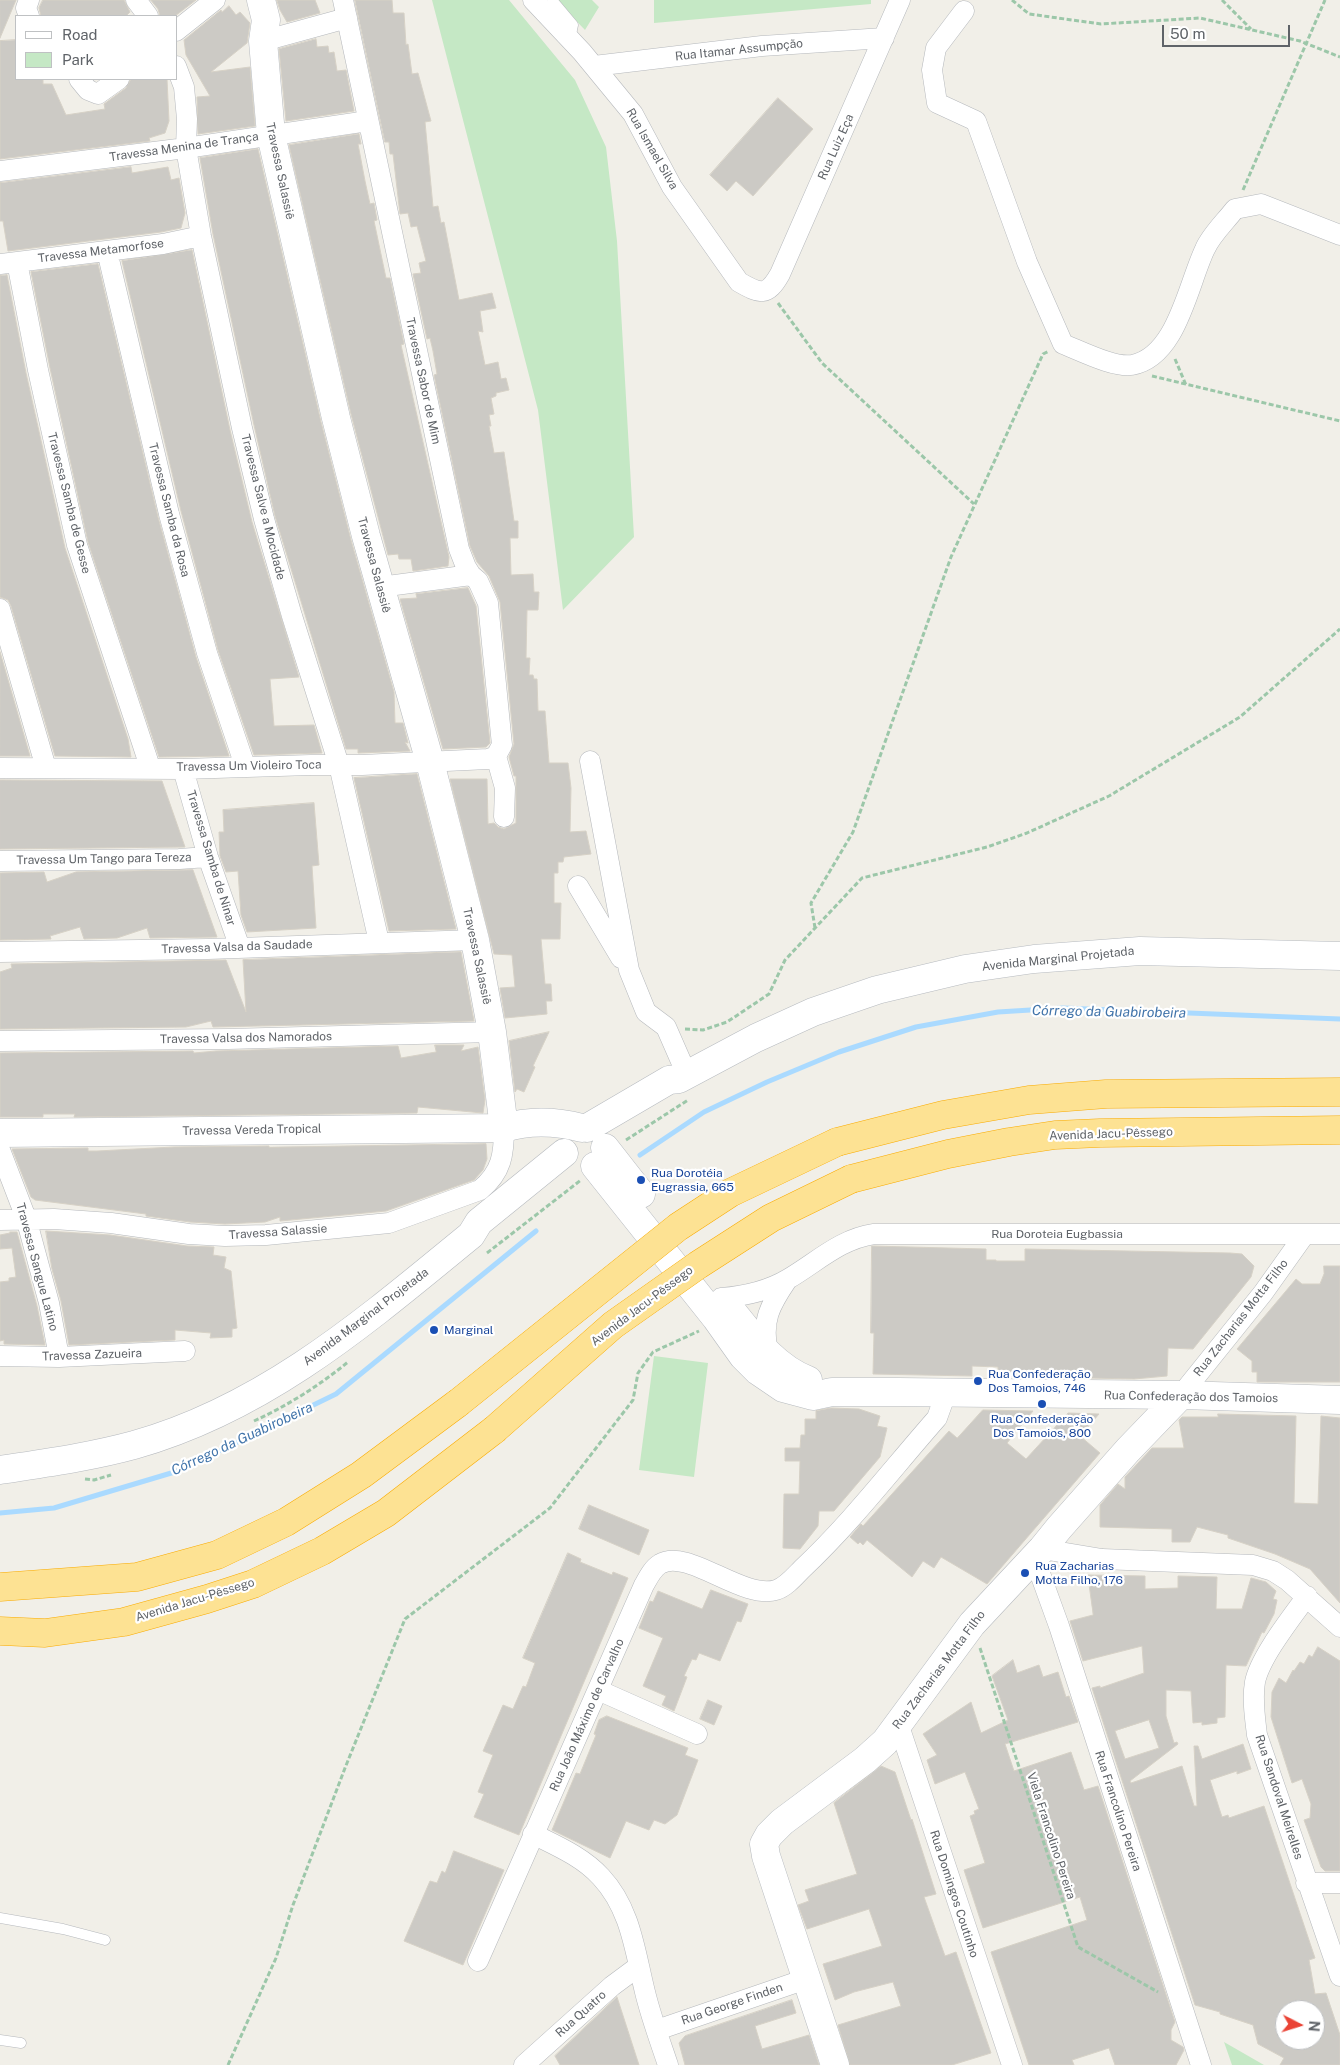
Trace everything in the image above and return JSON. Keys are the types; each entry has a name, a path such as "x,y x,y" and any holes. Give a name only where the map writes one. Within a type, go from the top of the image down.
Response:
{"highway":[{"path":"0,1587 137,1577 217,1555 286,1522 361,1475 458,1403 678,1227 730,1193 838,1142 943,1115 1029,1100 1106,1094 1340,1092"},
{"name":"Avenida Jacu-Pêssego","path":"0,1631 45,1633 124,1622 253,1584 322,1551 386,1513 494,1430 613,1325 698,1265 772,1218 851,1180 948,1154 1055,1135 1100,1132 1340,1130"}],"main road":[{"name":"Travessa Salassiê","path":"261,0 266,20 263,41 271,135 336,418 380,587 430,762 475,940 492,1032 504,1128"},
{"name":"Avenida Marginal Projetada","path":"0,1470 82,1458 135,1445 188,1426 241,1402 297,1370 353,1330 471,1235 484,1233 669,1080 688,1083 756,1038 813,1012 877,990 964,969 1034,959 1140,951 1340,956"},
{"name":"Travessa Vereda Tropical","path":"0,1133 504,1128 520,1123 548,1122 589,1146"},
{"name":"Rua Confederação dos Tamoios","path":"589,1146 768,1352 781,1365 832,1392"},
{"name":"Rua Confederação dos Tamoios","path":"589,1146 743,1356 758,1371 783,1388 813,1396 832,1392 946,1392 1181,1395 1340,1400"},
{"name":"Rua Zacharias Motta Filho","path":"835,2065 766,1856 764,1844 769,1835 782,1822 865,1760 885,1742 972,1624 1038,1553 1128,1450 1181,1395"}],"street":[{"path":"29,0 26,8 29,15"},
{"path":"136,0 147,15"},
{"path":"178,29 215,0"},
{"name":"Rua Ismael Silva","path":"533,0 594,66 634,114 672,187 740,282 753,290 768,291"},
{"name":"Rua Luiz Eça","path":"768,291 780,274 900,0"},
{"path":"967,6 936,48 932,70 936,103 976,121 1027,262 1063,344 1112,363 1132,366 1151,358 1170,336 1205,248 1235,209 1261,204 1340,235"},
{"path":"263,41 345,9"},
{"name":"Travessa Sabor de Mim","path":"345,9 457,540 466,567 470,575 478,581 488,603 502,745 496,756"},
{"name":"Rua Itamar Assumpção","path":"594,66 762,46 884,38"},
{"name":"Travessa Salve a Mocidade","path":"178,71 184,87 187,119 186,148 201,236 264,518 292,616 339,765 379,942"},
{"path":"80,80 88,90 98,94 118,80"},
{"name":"Travessa Menina de Trança","path":"0,171 186,148 368,121"},
{"name":"Travessa Metamorfose","path":"9,263 163,244 201,236"},
{"name":"Travessa Samba da Rosa","path":"107,251 169,514 207,653 245,766"},
{"name":"Travessa Samba de Gesse","path":"9,263 38,370 77,545 150,767"},
{"path":"380,587 470,575"},
{"path":"0,609 46,768"},
{"path":"496,756 505,788 504,817"},
{"name":"Travessa Um Violeiro Toca","path":"0,768 184,768 339,765 488,759 496,756"},
{"path":"590,761 629,970"},
{"name":"Travessa Samba de Ninar","path":"184,768 208,857 240,948"},
{"name":"Travessa Um Tango para Tereza","path":"0,861 208,857"},
{"path":"578,886 629,970 646,1012 666,1027 688,1083"},
{"name":"Travessa Valsa da Saudade","path":"0,952 240,948 475,940"},
{"name":"Travessa Valsa dos Namorados","path":"0,1041 228,1039 492,1032"},
{"name":"Travessa Salassie","path":"0,1220 26,1218 112,1223 189,1234 224,1236 266,1235 389,1223 424,1212 480,1190 490,1182 497,1172 504,1151 504,1128"},
{"name":"Travessa Sangue Latino","path":"0,1150 26,1218 49,1303 59,1357"},
{"name":"Rua Doroteia Eugbassia","path":"721,1298 748,1295 787,1280 847,1241 859,1236 874,1234 1340,1234"},
{"name":"Rua Zacharias Motta Filho","path":"1181,1395 1263,1293 1305,1234"},
{"name":"Rua Doroteia Eugbassia","path":"768,1352 764,1335 766,1324 774,1300 787,1280"},
{"name":"Travessa Zazueira","path":"0,1356 59,1357 184,1351"},
{"name":"Rua João Máximo de Carvalho","path":"478,1961 644,1585 652,1572 660,1564 671,1560 696,1566 755,1591 778,1590 823,1549 937,1418 946,1392"},
{"path":"1038,1553 1102,1559 1252,1565 1273,1571 1307,1596 1340,1627"},
{"name":"Rua Francolino Pereira","path":"1038,1553 1059,1626 1201,2065"},
{"name":"Rua Sandoval Meirelles","path":"1307,1596 1268,1652 1255,1680 1254,1705 1257,1735 1306,1883 1340,1976"},
{"path":"598,1690 697,1734"},
{"name":"Rua Domingos Coutinho","path":"898,1724 1012,2065"},
{"path":"533,1834 572,1854 600,1876 614,1895 631,1928 645,1994 668,2065"},
{"path":"1306,1883 1340,1883"},
{"name":"Rua Quatro","path":"524,2065 591,2004 639,1966"},
{"name":"Rua George Finden","path":"657,2030 806,1979"}],"lane":[{"path":"552,0 573,25 570,39"},
{"path":"0,1918 63,1929 105,1940"},
{"path":"0,2040 20,2043"}],"path":[{"path":"1012,0 1029,14 1101,24 1200,18 1307,43 1340,57"},
{"path":"1222,0 1251,29"},
{"path":"1235,209 1325,0"},
{"path":"768,291 822,363 974,504"},
{"path":"1170,336 1176,363 1186,385"},
{"path":"815,928 811,903 853,832 950,557 1043,354 1063,344"},
{"path":"1132,366 1154,377 1340,421"},
{"path":"666,1027 704,1030 727,1022 769,994 785,960 862,878 987,847 1027,833 1109,796 1240,717 1340,629"},
{"path":"589,1146 688,1083"},
{"path":"228,2065 276,1958 293,1905 405,1619 550,1508 633,1400 638,1373 654,1352 701,1330"},
{"name":"Viela Francolino Pereira","path":"972,1624 1078,1947 1164,1996 1178,1995"}],"green space":[{"path":"432,0 509,0 575,80 606,147 617,241 634,537 563,610 538,410"},
{"path":"556,0 592,0 599,7 585,30"},
{"path":"654,0 871,0 871,4 654,23"},
{"path":"654,1356 708,1363 694,1477 639,1470"},
{"path":"1224,2042 1264,2065 1232,2065"}],"building":[{"path":"0,0 16,0 0,38"},
{"path":"43,0 124,0 130,12 127,15 41,15 39,8"},
{"path":"151,0 196,0 176,15 160,15 158,9"},
{"path":"277,0 315,0 320,13 287,22"},
{"path":"355,0 392,0 393,13 404,13 406,45 408,44 412,74 418,73 431,121 425,122 433,207 438,206 441,223 444,222 459,300 492,293 496,308 480,311 483,332 478,331 485,365 498,362 501,379 506,378 509,390 496,393 496,396 491,398 494,414 489,415 491,426 489,426 494,453 504,452 514,521 518,521 518,538 510,538 511,575 533,574 534,592 539,592 538,610 527,610 526,658 530,658 529,675 533,675 534,679 537,679 538,711 545,711 549,763 568,763 571,788 570,832 586,831 591,854 564,857 563,862 558,862 558,873 554,873 554,903 561,903 560,939 541,939 545,984 551,984 552,1001 546,1001 547,1014 505,1018 500,988 515,987 512,955 494,954 450,779 487,779 488,824 494,823 504,829 516,823 516,776 514,776 509,757 514,744 500,602 489,576 477,562 470,546 434,375 437,374 433,351 430,338 427,339 413,274 421,273 419,263 426,261 417,226 411,227 408,213 400,214 393,154 390,154 389,142 385,142"},
{"path":"229,6 236,15 240,12 250,23 247,43 211,72 250,67 255,126 198,134 197,97 210,96 186,55 184,40 221,10 222,12"},
{"path":"316,39 317,47 328,46 329,53 334,52 337,71 346,70 354,111 286,121 279,49"},
{"path":"15,40 15,80 43,80 43,84 52,84 66,115 105,109 104,104 126,88 130,80 167,80 169,121 165,133 149,138 150,141 0,159 0,41"},
{"path":"778,98 813,129 753,196 736,181 727,191 710,175"},
{"path":"359,134 361,144 358,144 365,181 370,204 374,203 377,220 374,221 386,278 390,278 404,344 401,345 449,557 448,566 413,571 411,559 399,559 398,554 388,555 351,414 289,145"},
{"path":"258,149 321,422 351,540 394,692 395,723 403,723 408,743 405,742 410,751 358,753 358,749 346,749 275,516 213,234 200,158"},
{"path":"131,167 132,173 168,167 171,180 179,178 185,213 181,228 8,251 3,221 0,221 0,183"},
{"path":"192,250 230,430 252,522 299,677 270,679 274,726 314,725 322,753 254,755 218,650 181,511 122,261"},
{"path":"98,264 158,517 196,657 229,756 159,757 88,542 31,272"},
{"path":"7,275 26,373 65,548 128,739 131,757 55,756 11,606 8,600 0,597 0,276"},
{"path":"468,588 476,606 490,743 486,747 443,749 400,599 417,598 416,594"},
{"path":"0,652 30,756 0,756"},
{"path":"417,774 456,929 389,931 354,778"},
{"path":"0,780 162,781 185,847 0,849"},
{"path":"314,803 319,865 312,866 316,928 247,932 241,915 238,871 226,872 220,856 219,832 224,832 223,810"},
{"path":"193,870 217,937 150,938 147,928 117,938 84,939 80,927 50,936 51,939 0,940 0,873 44,872 47,882 76,872"},
{"path":"461,952 474,1021 213,1027 211,1021 186,1027 0,1029 0,972 12,968 11,964 226,960 246,1012 243,960"},
{"path":"549,1032 533,1066 535,1067 524,1092 517,1089 515,1092 509,1041"},
{"path":"435,1045 464,1045 461,1051 478,1047 485,1100 483,1113 418,1107 417,1113 74,1117 75,1114 43,1114 43,1117 0,1117 0,1053 193,1051 194,1053 398,1046 401,1058 436,1052"},
{"path":"486,1144 487,1159 483,1170 474,1180 386,1211 280,1221 280,1217 265,1222 225,1224 190,1222 146,1216 146,1214 35,1200 31,1197 12,1149 88,1148 88,1151 97,1151 174,1147"},
{"path":"46,1231 110,1235 187,1246 214,1247 213,1255 226,1257 224,1268 231,1271 237,1328 232,1329 232,1337 210,1338 211,1333 175,1330 175,1340 69,1345 61,1301 52,1269"},
{"path":"17,1232 37,1306 45,1345 4,1344 4,1340 0,1341 0,1282 9,1281 9,1278 16,1277 12,1248 0,1249 0,1235"},
{"path":"872,1246 986,1249 986,1260 996,1261 1025,1261 1025,1249 1230,1253 1242,1254 1254,1266 1251,1277 1193,1349 1168,1348 1167,1376 1134,1379 998,1376 998,1367 972,1366 972,1376 873,1374 874,1333 871,1333"},
{"path":"1324,1266 1340,1266 1340,1382 1257,1382 1257,1372 1252,1372 1252,1361 1237,1349 1296,1279 1302,1284 1320,1284 1324,1274"},
{"path":"831,1408 859,1409 880,1416 877,1426 887,1428 880,1457 834,1511 819,1511 818,1526 800,1549 783,1548 784,1494 799,1494 800,1461 785,1461 785,1448 800,1448 801,1435 805,1435 805,1419 816,1419 816,1411"},
{"path":"983,1410 1033,1411 1007,1443 1026,1459 1068,1413 1099,1414 1080,1436 1100,1453 987,1584 941,1557 934,1568 923,1561 912,1577 867,1540 863,1545 860,1542 858,1544 850,1537 861,1524 863,1526 949,1431 957,1438"},
{"path":"1218,1414 1296,1416 1294,1503 1318,1504 1321,1416 1340,1418 1340,1603 1310,1569 1275,1554 1228,1538 1228,1535 1197,1527 1190,1542 1172,1542 1172,1529 1100,1527 1100,1505 1118,1484 1125,1489 1125,1477 1152,1448 1184,1448 1179,1420 1182,1417 1218,1417"},
{"path":"589,1505 649,1530 639,1555 579,1529"},
{"path":"568,1553 581,1559 580,1562 612,1575 613,1572 628,1578 519,1835 474,1817 484,1794 478,1792 493,1755 483,1751 503,1705 513,1709 523,1686 526,1687 535,1663 523,1658"},
{"path":"1088,1575 1145,1576 1145,1589 1178,1588 1178,1576 1217,1577 1216,1609 1242,1609 1251,1578 1266,1582 1276,1591 1273,1599 1277,1600 1274,1614 1264,1633 1262,1632 1246,1666 1226,1665 1225,1717 1217,1718 1217,1723 1202,1725 1202,1722 1193,1723 1191,1691 1166,1690 1166,1716 1174,1743 1177,1742 1178,1744 1130,1781 1131,1783 1182,1766 1194,1806 1197,1806 1194,1746 1198,1746 1202,1759 1243,1744 1251,1769 1237,1774 1237,1771 1210,1780 1222,1817 1228,1815 1229,1818 1264,1806 1315,1958 1309,1960 1315,1994 1326,1993 1340,2035 1340,2065 1280,2065 1284,2058 1258,2044 1253,2025 1220,2014 1220,2012 1195,2005 1092,1688 1100,1686 1100,1688 1144,1673 1142,1646 1083,1661 1070,1621 1093,1615","holes":["1149,1720 1159,1748 1125,1759 1115,1731"]},
{"path":"711,1590 748,1604 741,1622 737,1621 720,1661 699,1653 696,1660 692,1659 684,1676 687,1677 674,1711 662,1705 666,1696 643,1686 663,1638 639,1628 650,1601 653,1602 658,1591 702,1609"},
{"path":"1318,1647 1340,1661 1340,1871 1325,1871 1321,1867 1304,1820 1310,1818 1311,1804 1302,1779 1292,1783 1271,1717 1272,1692 1279,1678 1286,1683 1300,1662 1304,1664 1309,1655 1312,1657"},
{"path":"1013,1660 1017,1673 1039,1665 1043,1677 1058,1672 1066,1697 1069,1696 1078,1722 1005,1744 1014,1771 1071,1752 1084,1790 1098,1786 1175,2022 1171,2030 1171,2040 1183,2047 1184,2050 1176,2065 1115,2065 1109,2048 1072,2060 1074,2065 1029,2065 991,1952 1087,1920 1080,1897 983,1928 964,1870 985,1863 970,1816 979,1809 965,1772 935,1784 927,1760 937,1755 923,1734 971,1702 981,1733 1008,1720 992,1676"},
{"path":"708,1700 722,1706 714,1725 700,1719"},
{"path":"607,1716 688,1748 685,1755 698,1760 677,1815 665,1824 654,1820 649,1830 626,1821 610,1858 552,1830 576,1773 580,1774 596,1735 594,1734 599,1720"},
{"path":"881,1766 895,1772 936,1894 924,1897 945,1956 956,1952 991,2053 952,2065 850,2065 838,2025 901,2006 893,1982 854,1992 835,2000 823,1964 882,1946 869,1909 807,1929 798,1905 809,1901 805,1890 857,1874 834,1803"},
{"path":"454,1851 504,1870 463,1965 404,1941 430,1881 437,1883 442,1871 445,1873"},
{"path":"617,1997 639,2065 560,2065 555,2056"},
{"path":"792,2000 796,2013 755,2026 762,2049 809,2035 819,2065 685,2065 679,2043 685,2036"}],"waterway":[{"name":"Córrego da Guabirobeira","path":"640,1155 704,1112 767,1082 839,1052 916,1027 998,1012 1063,1008 1340,1019"},
{"name":"Córrego da Guabirobeira","path":"0,1513 54,1508 178,1471 336,1394 536,1231"}],"place":[{"name":"Rua Dorotéia Eugrassia, 665","path":"641,1180"},
{"name":"Marginal","path":"434,1330"},
{"name":"Rua Confederação Dos Tamoios, 746","path":"978,1381"},
{"name":"Rua Confederação Dos Tamoios, 800","path":"1042,1404"},
{"name":"Rua Zacharias Motta Filho, 176","path":"1025,1573"}]}
